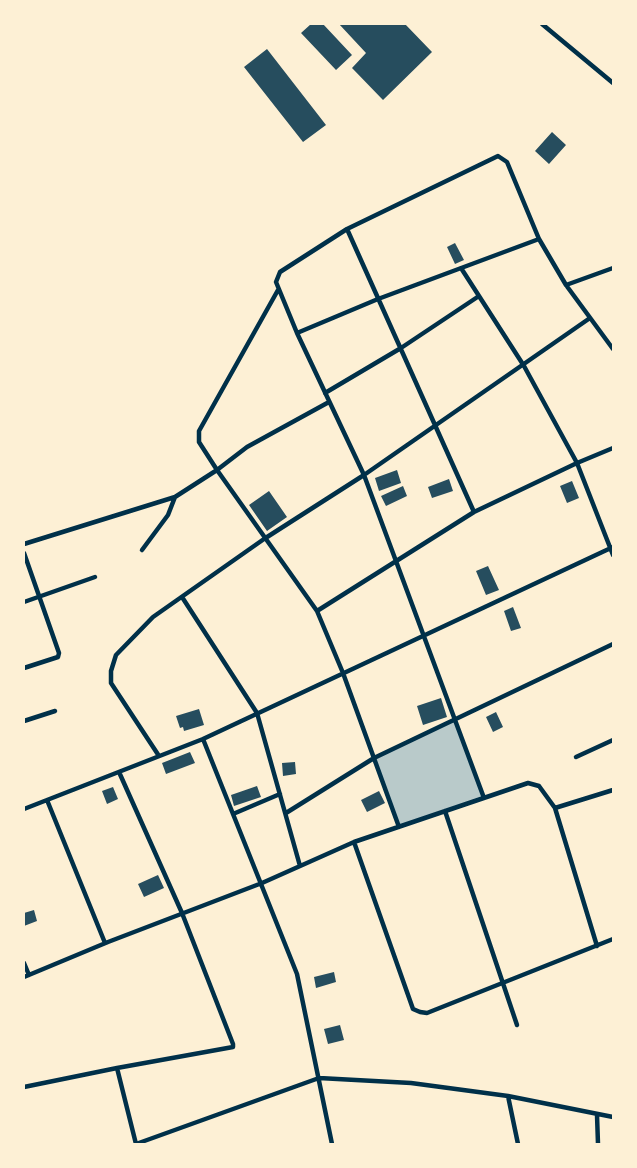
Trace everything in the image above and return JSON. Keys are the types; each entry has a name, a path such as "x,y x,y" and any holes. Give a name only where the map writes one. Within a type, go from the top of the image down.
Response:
{"street":[{"path":"542,24 613,83"},
{"path":"484,798 364,475 296,333 276,282 280,272 347,229 498,156 507,162 539,239 566,285 613,349"},
{"path":"347,229 474,512"},
{"path":"296,333 378,299 539,239"},
{"path":"461,268 524,366 577,462 612,548 613,555"},
{"path":"566,285 613,268"},
{"path":"278,290 199,431 198,442 264,539 317,611 343,672 399,827"},
{"path":"325,394 479,296"},
{"path":"159,756 111,683 111,671 116,655 153,617 264,539 364,475 524,366 590,318"},
{"path":"24,544 175,497 217,470 247,446 330,402"},
{"path":"317,611 474,512 577,462 613,448"},
{"path":"142,550 168,515 175,497"},
{"path":"24,810 202,739 612,548"},
{"path":"24,553 40,595 59,655 24,668"},
{"path":"24,602 95,577"},
{"path":"182,597 257,713 300,866"},
{"path":"286,813 374,758 613,644"},
{"path":"24,721 55,710"},
{"path":"202,739 262,883 297,974 332,1144"},
{"path":"576,757 613,740"},
{"path":"24,1087 233,1046 182,913 119,772"},
{"path":"24,962 26,976 105,943 262,883 354,842 533,783 539,786 555,808 597,946"},
{"path":"555,808 613,790"},
{"path":"233,814 280,794"},
{"path":"47,800 105,943"},
{"path":"445,811 504,981 517,1025"},
{"path":"354,842 413,1009 427,1013 504,981 613,940"},
{"path":"117,1068 136,1144 319,1078 411,1083 508,1096 613,1117"},
{"path":"508,1096 518,1144"},
{"path":"598,1114 598,1144"}],"shaded area":[{"path":"455,720 484,798 399,827 374,758"}],"building":[{"path":"311,24 323,24 352,55 336,70 301,33"},
{"path":"339,24 405,24 432,52 383,100 352,68 366,53"},
{"path":"267,49 326,125 303,142 244,67"},
{"path":"552,132 566,145 549,164 535,151"},
{"path":"455,243 464,260 455,264 447,247"},
{"path":"397,470 401,483 379,491 375,478"},
{"path":"449,479 453,491 432,498 428,487"},
{"path":"572,481 579,498 567,503 560,486"},
{"path":"403,486 407,496 386,506 381,496"},
{"path":"269,491 287,517 267,531 249,505"},
{"path":"488,566 499,590 486,595 476,571"},
{"path":"513,607 521,628 511,631 504,611"},
{"path":"441,698 447,717 423,725 417,706"},
{"path":"199,709 204,725 184,731 183,727 180,728 176,716"},
{"path":"496,712 503,727 493,732 486,717"},
{"path":"190,752 195,763 166,774 162,763"},
{"path":"295,762 296,774 283,776 282,763"},
{"path":"257,786 261,797 234,806 231,795"},
{"path":"113,787 118,799 107,804 102,791"},
{"path":"379,791 385,803 367,812 361,800"},
{"path":"158,875 164,888 144,897 138,884"},
{"path":"34,910 37,921 24,926 24,913"},
{"path":"334,972 336,982 316,988 314,977"},
{"path":"340,1025 344,1040 328,1044 324,1029"}]}
